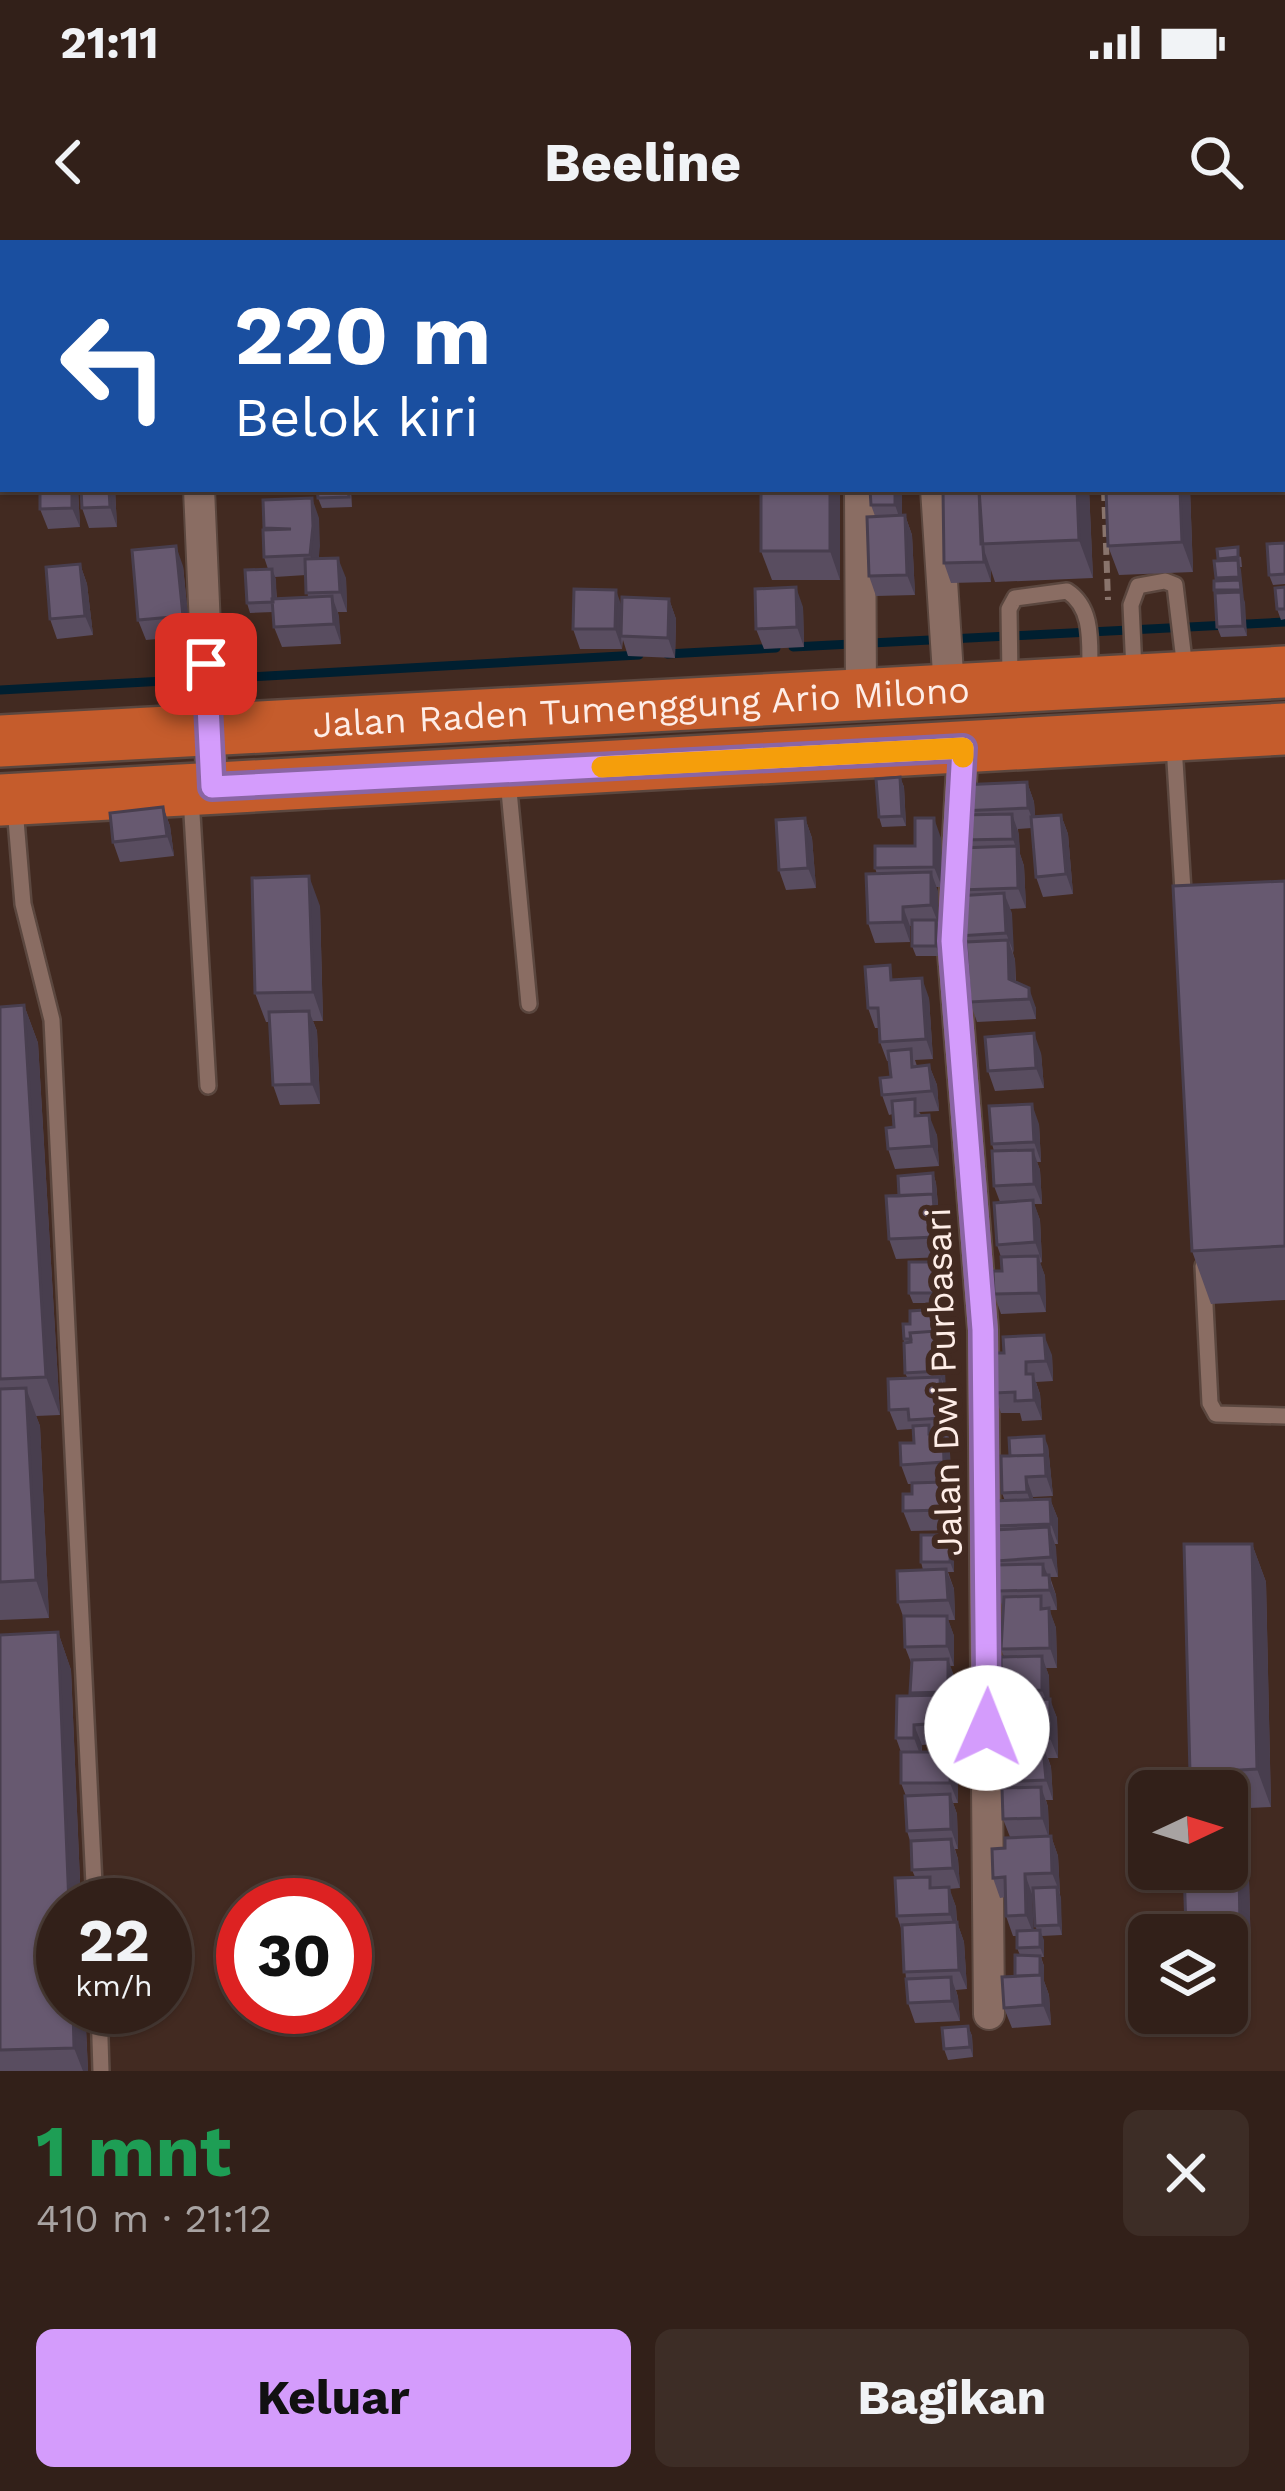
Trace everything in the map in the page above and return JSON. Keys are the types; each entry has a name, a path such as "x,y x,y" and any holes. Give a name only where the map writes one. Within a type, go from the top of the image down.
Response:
{"highway":[{"name":"Jalan Raden Tumenggung Ario Milono","path":"0,741 207,696 861,694 1285,672"},
{"name":"Jalan Raden Tumenggung Ario Milono","path":"7,800 1285,729"}],"street":[{"path":"199,492 207,696 202,787"},
{"path":"860,492 861,694"},
{"path":"937,492 949,689"},
{"name":"Jalan Dwi Purbasari","path":"963,748 952,941 983,1330 988,2014"}],"lane":[{"path":"1112,681 1131,604 1138,586 1150,581 1174,585 1180,599 1186,678"},
{"path":"1010,686 1009,608 1015,598 1036,591 1066,591 1082,600 1112,681"},
{"path":"1173,736 1185,920 1205,920"},
{"path":"507,771 529,1004"},
{"path":"202,787 208,1086"},
{"path":"7,800 23,904 52,1020 94,1878"},
{"path":"1202,1242 1210,1403 1224,1418 1285,1415"},
{"path":"100,2034 101,2071"}],"path":[{"path":"1104,492 1109,617"}],"building":[{"path":"40,492 72,492 72,508 40,509"},
{"path":"81,492 109,492 110,507 82,508"},
{"path":"317,492 348,492 349,497 318,498"},
{"path":"761,492 830,492 830,551 761,551"},
{"path":"870,492 895,492 895,505 871,505"},
{"path":"943,492 979,492 984,562 944,563"},
{"path":"979,492 1077,492 1079,540 981,544"},
{"path":"1106,492 1180,492 1182,542 1108,546"},
{"path":"312,498 310,555 264,557 263,530 291,529 264,528 263,500"},
{"path":"905,515 907,575 869,576 867,517"},
{"path":"1285,543 1285,574 1269,575 1267,544"},
{"path":"176,546 183,616 138,620 132,550"},
{"path":"1238,547 1238,557 1218,559 1217,549"},
{"path":"338,558 340,592 306,593 305,559"},
{"path":"1238,560 1239,577 1216,578 1214,561"},
{"path":"80,564 85,616 50,619 46,567"},
{"path":"272,569 273,602 247,603 245,570"},
{"path":"1240,580 1241,590 1214,590 1214,581"},
{"path":"796,587 797,627 756,629 755,589"},
{"path":"1285,587 1285,609 1277,609 1275,588"},
{"path":"574,589 616,590 615,629 573,629"},
{"path":"1241,592 1243,626 1217,627 1215,593"},
{"path":"332,596 334,624 274,627 272,599"},
{"path":"622,597 669,599 668,638 621,636"},
{"path":"194,644 199,682 177,684 172,647"},
{"path":"900,777 902,816 879,817 876,779"},
{"path":"1027,782 1028,808 960,811 959,785"},
{"path":"163,807 167,836 113,842 110,813"},
{"path":"1012,814 1013,839 962,840 961,815"},
{"path":"1061,815 1066,874 1036,877 1031,817"},
{"path":"805,818 808,868 779,870 776,820"},
{"path":"915,818 934,818 934,867 875,868 875,846 915,846"},
{"path":"1017,846 1018,888 960,890 959,848"},
{"path":"931,872 931,905 903,907 903,922 868,923 866,874"},
{"path":"309,876 313,992 255,993 252,878"},
{"path":"1285,881 1285,1246 1192,1251 1173,886"},
{"path":"1004,893 1006,933 958,936 957,896"},
{"path":"912,920 936,920 936,946 912,946"},
{"path":"1008,940 1009,979 1029,988 1029,999 970,1002 966,942"},
{"path":"890,965 891,980 922,978 926,1039 880,1042 878,1008 868,1008 865,967"},
{"path":"24,1005 46,1377 0,1379 0,1007"},
{"path":"309,1011 312,1084 273,1085 269,1012"},
{"path":"1034,1033 1036,1068 988,1071 985,1037"},
{"path":"911,1049 912,1067 929,1065 932,1091 882,1095 880,1078 891,1077 888,1051"},
{"path":"915,1099 915,1116 929,1115 932,1146 888,1149 886,1128 894,1127 892,1101"},
{"path":"1032,1104 1034,1142 992,1144 989,1106"},
{"path":"1033,1150 1034,1184 994,1186 992,1151"},
{"path":"933,1173 934,1199 933,1194 899,1196 898,1176"},
{"path":"933,1194 936,1237 889,1239 886,1196"},
{"path":"1033,1200 1035,1242 997,1245 994,1203"},
{"path":"1038,1256 1039,1293 994,1294 993,1271 1002,1271 1001,1257"},
{"path":"909,1262 940,1262 940,1293 909,1293"},
{"path":"939,1309 941,1336 936,1331 910,1333 911,1339 904,1339 903,1324 910,1324 910,1311"},
{"path":"936,1331 939,1371 905,1373 904,1343 911,1342 910,1333"},
{"path":"1044,1335 1046,1361 1026,1362 1026,1374 1033,1374 1034,1400 1015,1401 1015,1392 994,1393 992,1353 1004,1353 1003,1337"},
{"path":"940,1377 942,1418 909,1420 908,1409 889,1410 888,1379"},
{"path":"26,1388 36,1580 0,1582 0,1389"},
{"path":"929,1425 929,1434 943,1433 944,1462 901,1465 900,1443 914,1443 913,1426"},
{"path":"1044,1436 1045,1455 1010,1456 1009,1438"},
{"path":"1045,1455 1046,1476 1026,1477 1027,1492 1002,1493 1001,1456"},
{"path":"944,1482 945,1510 903,1511 903,1494 912,1494 912,1483"},
{"path":"1050,1499 1051,1524 993,1526 992,1501"},
{"path":"1049,1527 1051,1557 996,1561 994,1530"},
{"path":"921,1535 951,1535 950,1562 921,1562"},
{"path":"1184,1544 1252,1544 1257,1769 1190,1770"},
{"path":"1043,1564 1050,1590 997,1591 996,1565"},
{"path":"946,1569 948,1600 898,1602 897,1571"},
{"path":"1041,1596 1041,1609 1049,1608 1050,1648 1001,1649 1004,1597"},
{"path":"904,1616 947,1616 947,1646 905,1647"},
{"path":"58,1632 68,1878 36,1878 36,2034 74,2034 74,2048 0,2050 0,1635"},
{"path":"1042,1656 1042,1690 1001,1691 1001,1657"},
{"path":"948,1659 948,1692 910,1693 912,1660"},
{"path":"944,1695 945,1709 926,1724 914,1725 914,1738 896,1738 897,1696"},
{"path":"1050,1699 1050,1738 997,1739 996,1700"},
{"path":"1043,1747 1046,1780 1000,1782 998,1749"},
{"path":"901,1752 951,1752 950,1783 901,1783"},
{"path":"1041,1787 1042,1818 1003,1819 1002,1788"},
{"path":"950,1794 951,1829 907,1831 905,1796"},
{"path":"1051,1836 1052,1873 1025,1874 1026,1915 1006,1916 1005,1877 993,1878 992,1849 1005,1848 1005,1838"},
{"path":"951,1839 953,1868 912,1870 911,1841"},
{"path":"930,1877 930,1888 949,1887 950,1914 897,1916 895,1878"},
{"path":"1057,1887 1059,1925 1035,1926 1033,1888"},
{"path":"1185,1890 1239,1890 1240,1914 1186,1914"},
{"path":"957,1922 959,1970 904,1972 902,1925"},
{"path":"1040,1930 1040,1947 1017,1948 1017,1931"},
{"path":"1015,1955 1040,1956 1040,1975 1015,1976"},
{"path":"1042,1975 1043,2005 1004,2008 1002,1977"},
{"path":"951,1977 952,2001 908,2003 906,1979"},
{"path":"968,2026 970,2047 944,2049 942,2028"}],"waterway":[{"path":"793,647 1285,622"},
{"path":"667,654 776,648"},
{"path":"212,679 639,655"},
{"path":"0,690 183,680"}],"slow traffic":[{"path":"602,767 963,748 963,757"}],"route":[{"path":"206,664 212,787 963,748 952,941 983,1330 987,1728"}]}
